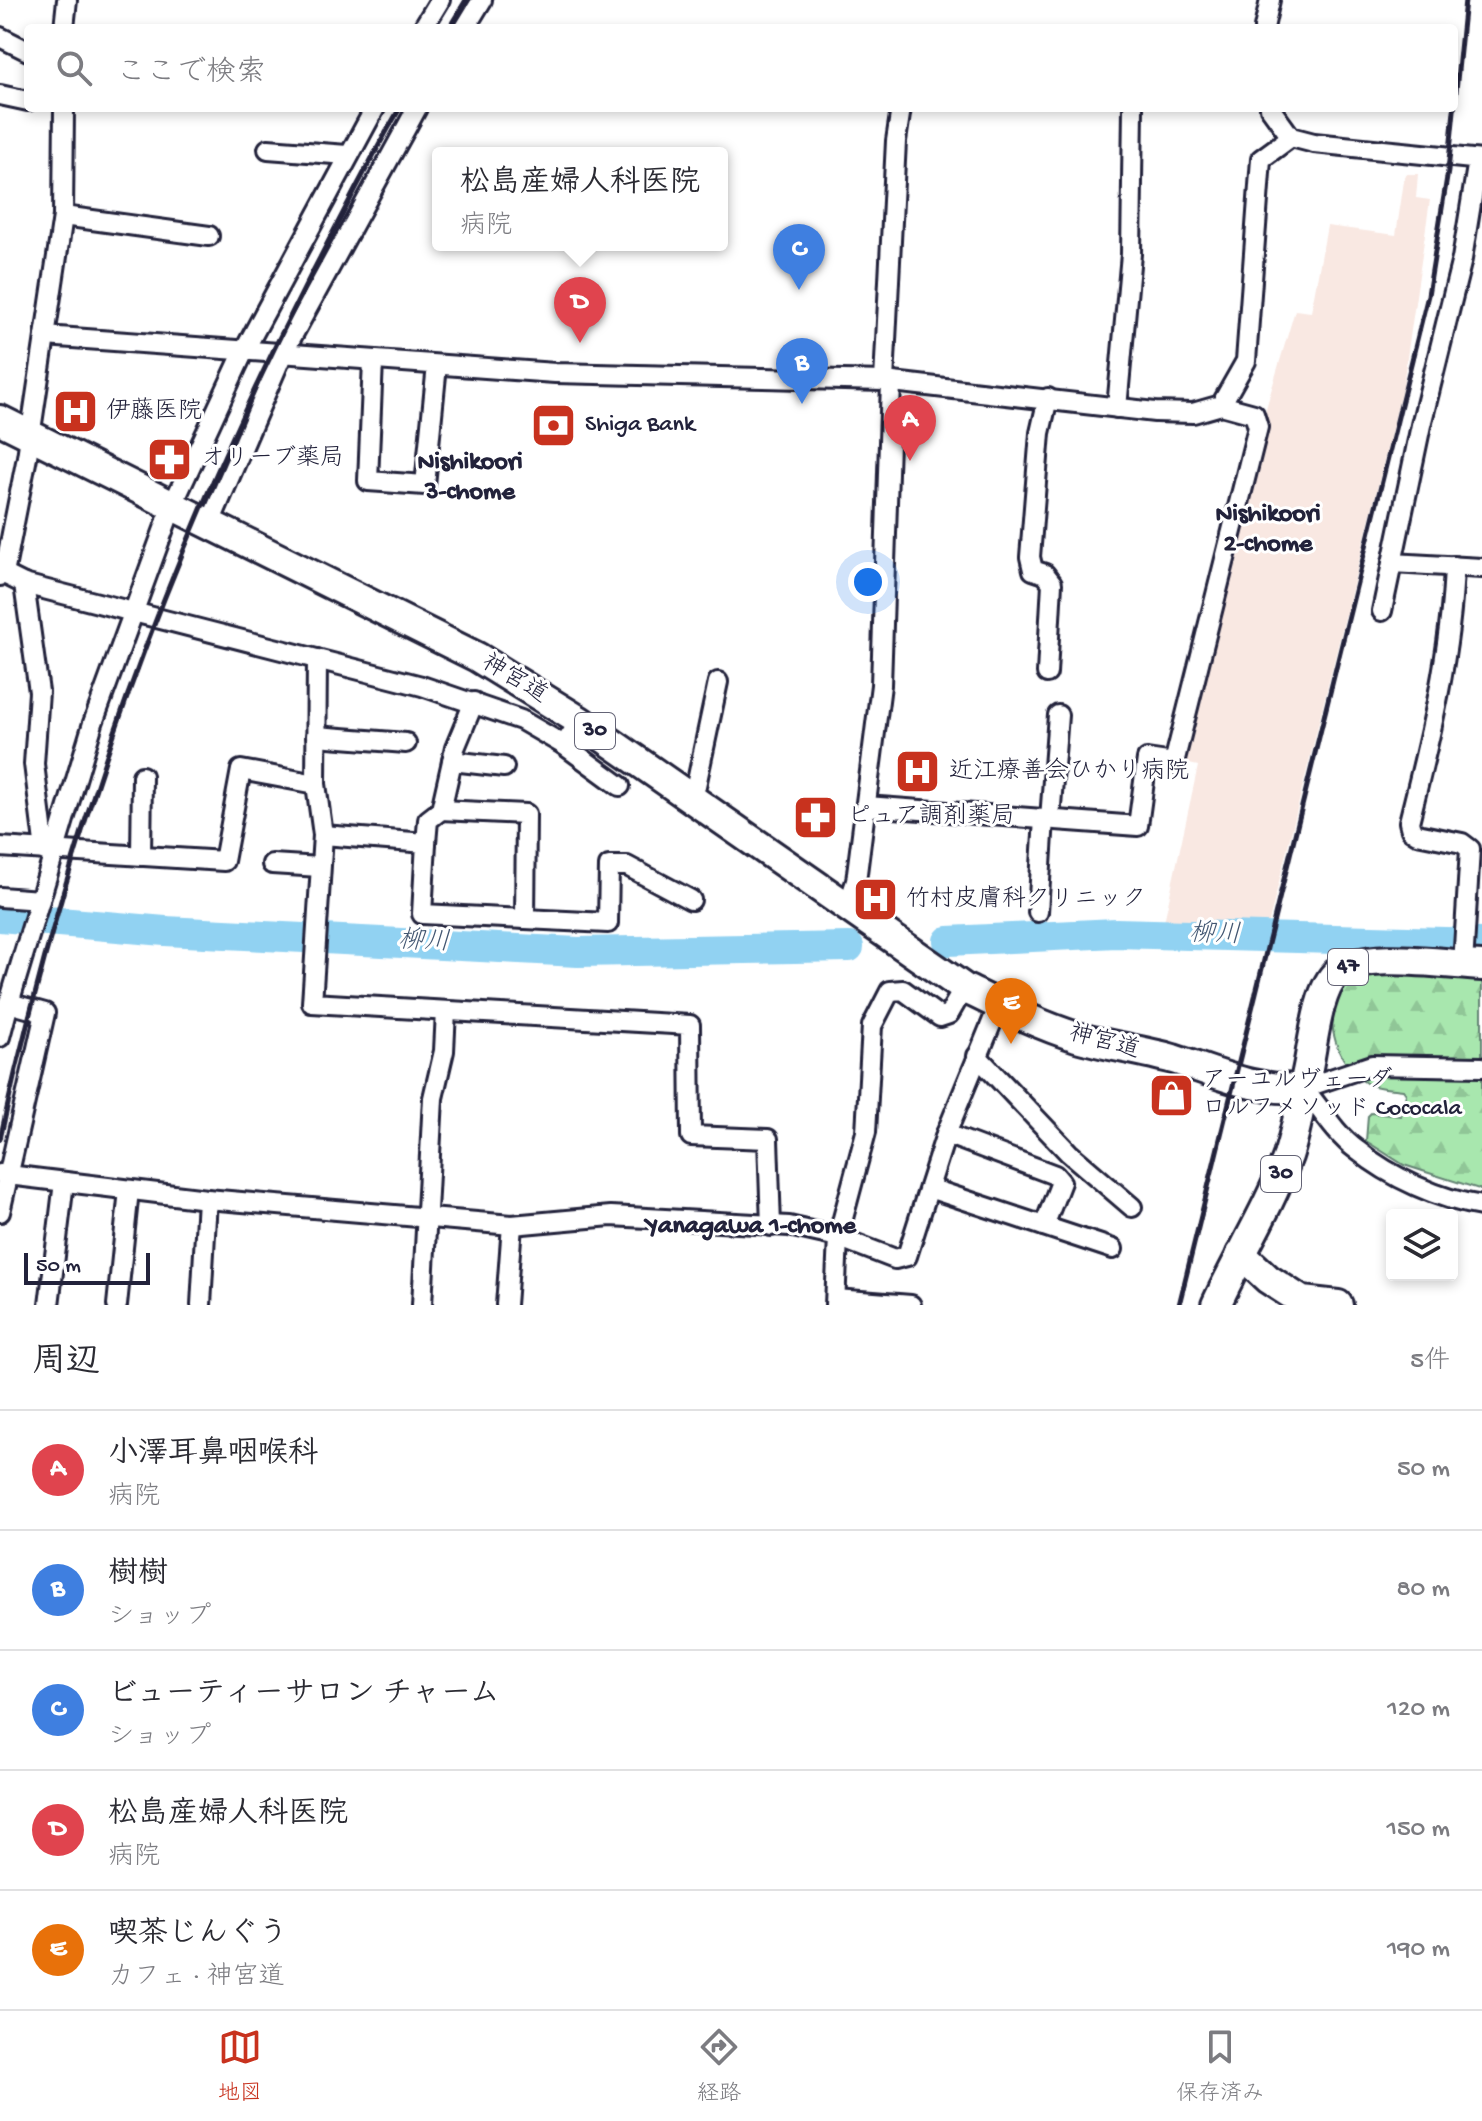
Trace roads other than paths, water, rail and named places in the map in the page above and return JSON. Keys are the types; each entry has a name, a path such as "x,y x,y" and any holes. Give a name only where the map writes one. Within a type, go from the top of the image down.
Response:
{"main road":[{"name":"神宮道","path":"0,420 477,657 580,721 964,988 1079,1038 1173,1059 1190,1057 1240,1062 1283,1072 1304,1088"},
{"name":"47","path":"1304,1088 1321,1007 1329,983 1337,973 1348,967 1381,962 1470,962"},
{"name":"30","path":"1241,1254 1289,1153 1304,1088"},
{"path":"1216,1305 1241,1254 1268,1279 1302,1301 1338,1305"}],"street":[{"path":"64,24 67,0"},
{"path":"425,24 440,0"},
{"path":"467,24 482,0"},
{"path":"1265,24 1270,0"},
{"path":"0,37 24,49"},
{"path":"0,95 24,100"},
{"path":"62,112 63,216 30,435 2,575 24,584 474,702 521,720 564,745 620,786"},
{"path":"0,1037 9,1003 8,979 30,930 50,851 173,504 244,351 373,112"},
{"path":"210,523 283,353 415,112"},
{"path":"847,908 856,881 881,685 896,141 900,112"},
{"path":"1117,408 1131,254 1133,112"},
{"path":"1273,112 1291,137 1392,153 1480,160 1462,259 1421,425 1382,611"},
{"path":"1221,405 1239,378 1249,346 1261,159 1291,137"},
{"path":"268,149 347,155"},
{"path":"63,216 209,236"},
{"path":"45,336 555,373 888,381 1117,408 1193,413 1221,405 1254,414 1258,427 1174,763 1147,759 1138,826 866,806"},
{"path":"373,360 368,481 425,485 437,365"},
{"path":"1047,673 1052,583 1045,574 1033,570 1030,557 1040,433 1048,398"},
{"path":"1392,563 1482,568"},
{"path":"1454,566 1452,623 1443,656 1434,724 1409,822 1417,834 1476,849 1466,922 1470,962"},
{"path":"24,584 39,692 34,764 50,851"},
{"path":"317,659 316,784 323,835 312,1003 690,1025 691,1136 768,1139 771,1226"},
{"path":"693,800 718,682"},
{"path":"474,702 452,761 441,810 428,820 422,914 608,923 609,866 627,866 691,900"},
{"path":"1038,912 1058,715"},
{"path":"564,745 580,721"},
{"path":"316,736 406,743"},
{"path":"452,761 504,767"},
{"path":"0,847 224,861 241,770 316,784"},
{"path":"141,856 142,776"},
{"path":"441,810 526,814 525,919"},
{"path":"323,835 426,843"},
{"path":"272,864 320,867"},
{"path":"0,897 40,900"},
{"path":"911,1305 836,1302 838,1237 866,1132 872,1026 884,997 890,991 903,990 940,1017 949,1014 964,988"},
{"path":"0,1212 4,1175 45,1013 9,1003"},
{"path":"4,1175 207,1199 512,1225 611,1216 771,1226 838,1237 895,1259 907,1256 946,1134 999,1005"},
{"path":"422,1305 433,1098 444,1051 446,1011"},
{"path":"977,1056 1069,1153 1132,1207"},
{"path":"1482,1067 1372,1065 1304,1088 1355,1150 1403,1178 1455,1201 1482,1206"},
{"path":"946,1134 1055,1175 1061,1182 1044,1226"},
{"path":"49,1305 64,1182"},
{"path":"929,1188 1113,1249"},
{"path":"117,1305 129,1190"},
{"path":"201,1305 207,1199"},
{"path":"506,1305 512,1225"}],"waterway":[{"name":"柳川","path":"0,917 165,931 578,952 849,947"},
{"name":"柳川","path":"948,941 1116,933 1482,943"}],"railway":[{"path":"451,24 466,0"},
{"path":"1458,70 1465,0"},
{"path":"0,1139 57,914 90,804 168,589 260,378 398,112"},
{"path":"1179,1305 1428,295 1448,171 1454,112"}],"place":[{"name":"ビューティーサロン チャーム","path":"799,290"},
{"name":"松島産婦人科医院","path":"580,343"},
{"name":"樹樹","path":"802,404"},
{"name":"伊藤医院","path":"75,412"},
{"name":"Shiga Bank","path":"554,425"},
{"name":"オリーブ薬局","path":"170,459"},
{"name":"小澤耳鼻咽喉科","path":"910,461"},
{"name":"近江療善会ひかり病院","path":"918,772"},
{"name":"ピュア調剤薬局","path":"816,817"},
{"name":"竹村皮膚科クリニック","path":"875,900"},
{"name":"喫茶じんぐう","path":"1011,1044"},
{"name":"アーユルヴェーダ ロルフメソッド Cococala","path":"1171,1095"}],"district":[{"name":"Nishikoori 3-chome","path":"470,478"},
{"name":"Nishikoori 2-chome","path":"1268,530"},
{"name":"Yanagawa 1-chome","path":"751,1227"}]}
